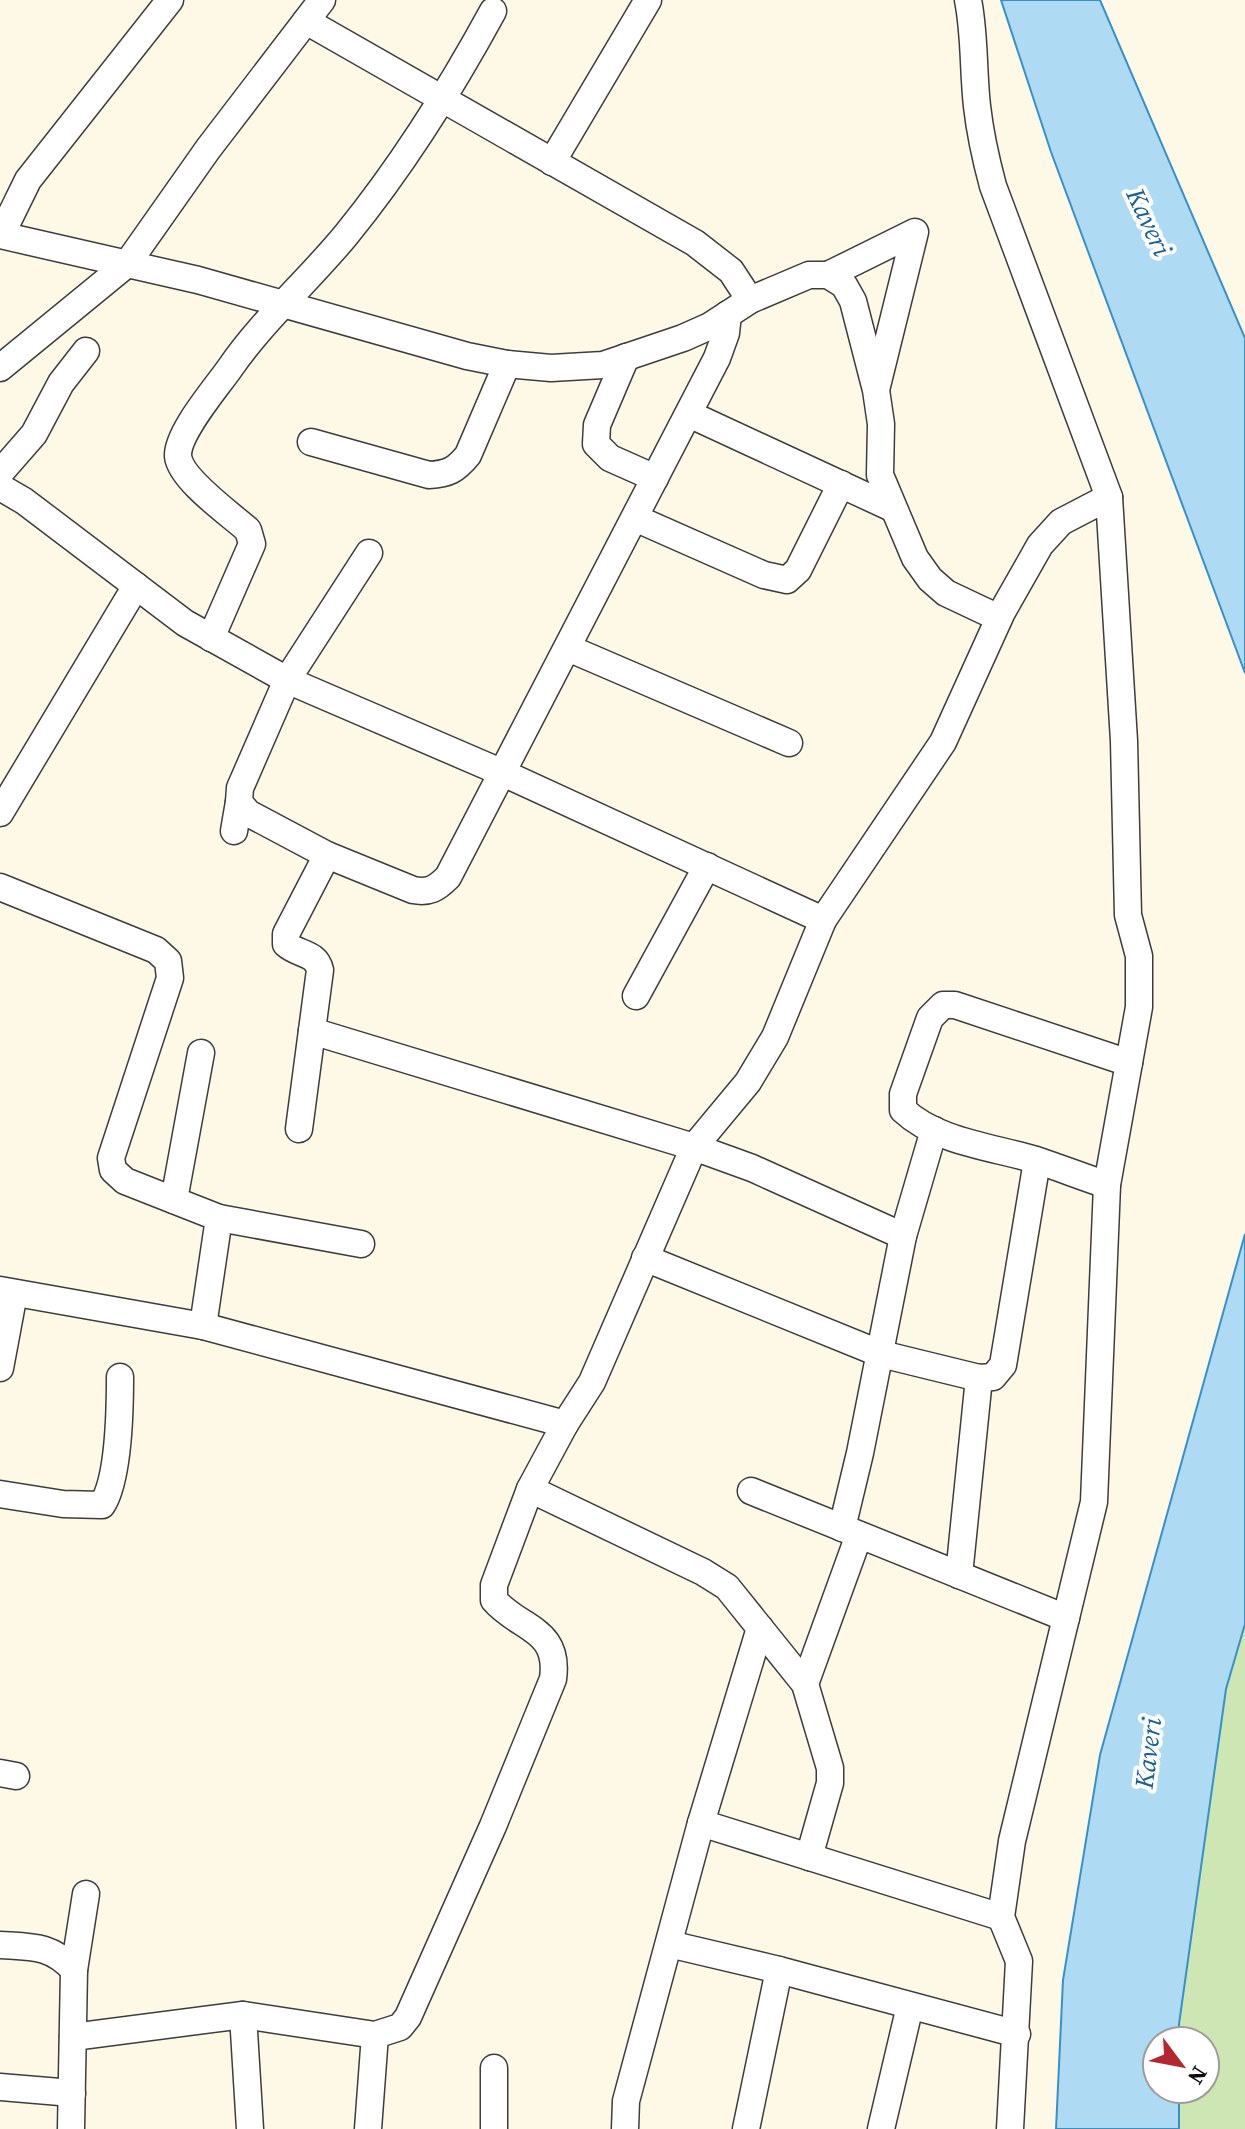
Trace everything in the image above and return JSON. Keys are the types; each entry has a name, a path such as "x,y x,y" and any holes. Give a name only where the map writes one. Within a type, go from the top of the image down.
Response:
{"street":[{"path":"170,0 28,180 1,235 285,304 415,344 507,364 551,368 603,365 683,338 739,307 809,275 828,275 915,232 876,390"},
{"path":"0,368 127,264 208,149 322,0"},
{"path":"552,162 648,0"},
{"path":"968,0 984,155 1109,497 1124,741 1128,915 1139,956 1139,1007 1107,1185 1094,1502 1012,1841 1001,1917 1019,1961 1010,2129"},
{"path":"211,638 252,544 248,530 182,471 178,455 183,436 238,357 348,232 388,180 442,99 493,11"},
{"path":"239,802 248,813 327,855 413,890 427,893 438,887 448,877 568,648 689,414 739,307 731,271 719,260 646,214 306,21"},
{"path":"828,275 844,285 853,301 876,390 881,424 880,475 915,558 930,579 946,593 999,618"},
{"path":"0,473 34,434 61,383 86,351"},
{"path":"626,357 597,425 596,444 610,458 655,478"},
{"path":"311,442 429,475 447,474 468,455 507,364"},
{"path":"689,414 892,508"},
{"path":"635,518 764,575 787,580 798,570 841,484"},
{"path":"0,487 24,501 185,623 287,680 503,773 823,920"},
{"path":"73,2037 243,2015 375,2035 400,2027 408,2017 493,1826 553,1679 555,1663 551,1647 538,1632 505,1612 494,1600 494,1585 530,1489 592,1382 694,1147 748,1082 775,1037 823,920 943,742 999,618 1040,545 1061,522 1109,497"},
{"path":"234,831 240,788 287,680 369,553"},
{"path":"0,813 136,586"},
{"path":"568,648 789,743"},
{"path":"299,1129 320,970 312,956 294,951 286,944 286,934 327,855"},
{"path":"636,996 707,866"},
{"path":"0,887 156,950 168,961 170,978 111,1158 113,1170 125,1181 219,1218 361,1244"},
{"path":"1107,1185 934,1130 915,1121 903,1110 903,1094 930,1018 943,1005 955,1005 1129,1063"},
{"path":"312,1031 694,1147 752,1168 903,1236"},
{"path":"174,1200 201,1053"},
{"path":"805,1684 850,1531 903,1236 934,1130"},
{"path":"645,1258 881,1354 979,1378 993,1377 1003,1365 1037,1161"},
{"path":"203,1326 219,1218"},
{"path":"0,1368 7,1292 203,1326 565,1424"},
{"path":"0,1494 63,1504 102,1505 111,1486 120,1377"},
{"path":"959,1575 979,1378"},
{"path":"530,1489 703,1572 727,1587 805,1684 830,1768 830,1783 809,1857"},
{"path":"751,1491 1066,1618"},
{"path":"625,2129 626,2101 701,1823 760,1628"},
{"path":"701,1823 1001,1917"},
{"path":"71,2129 74,1970 86,1894"},
{"path":"669,1944 1017,2034"},
{"path":"0,1945 45,1948 64,1959 74,1970"},
{"path":"746,2129 779,1970"},
{"path":"881,2129 910,2006"},
{"path":"243,2015 250,2129"},
{"path":"368,2129 375,2035"},
{"path":"494,2068 494,2129"},
{"path":"0,2087 72,2093"}],"green space":[{"path":"1245,1624 1245,2129 1179,2129 1179,2105 1221,2105 1221,2025 1179,2024 1226,1689"}],"water":[{"name":"Kaveri","path":"1001,0 1100,0 1245,338 1245,673 1051,152"},
{"name":"Kaveri","path":"1245,1234 1245,1624 1226,1689 1179,2025 1141,2025 1141,2105 1179,2105 1179,2129 1056,2129 1063,1980 1100,1755"}]}
